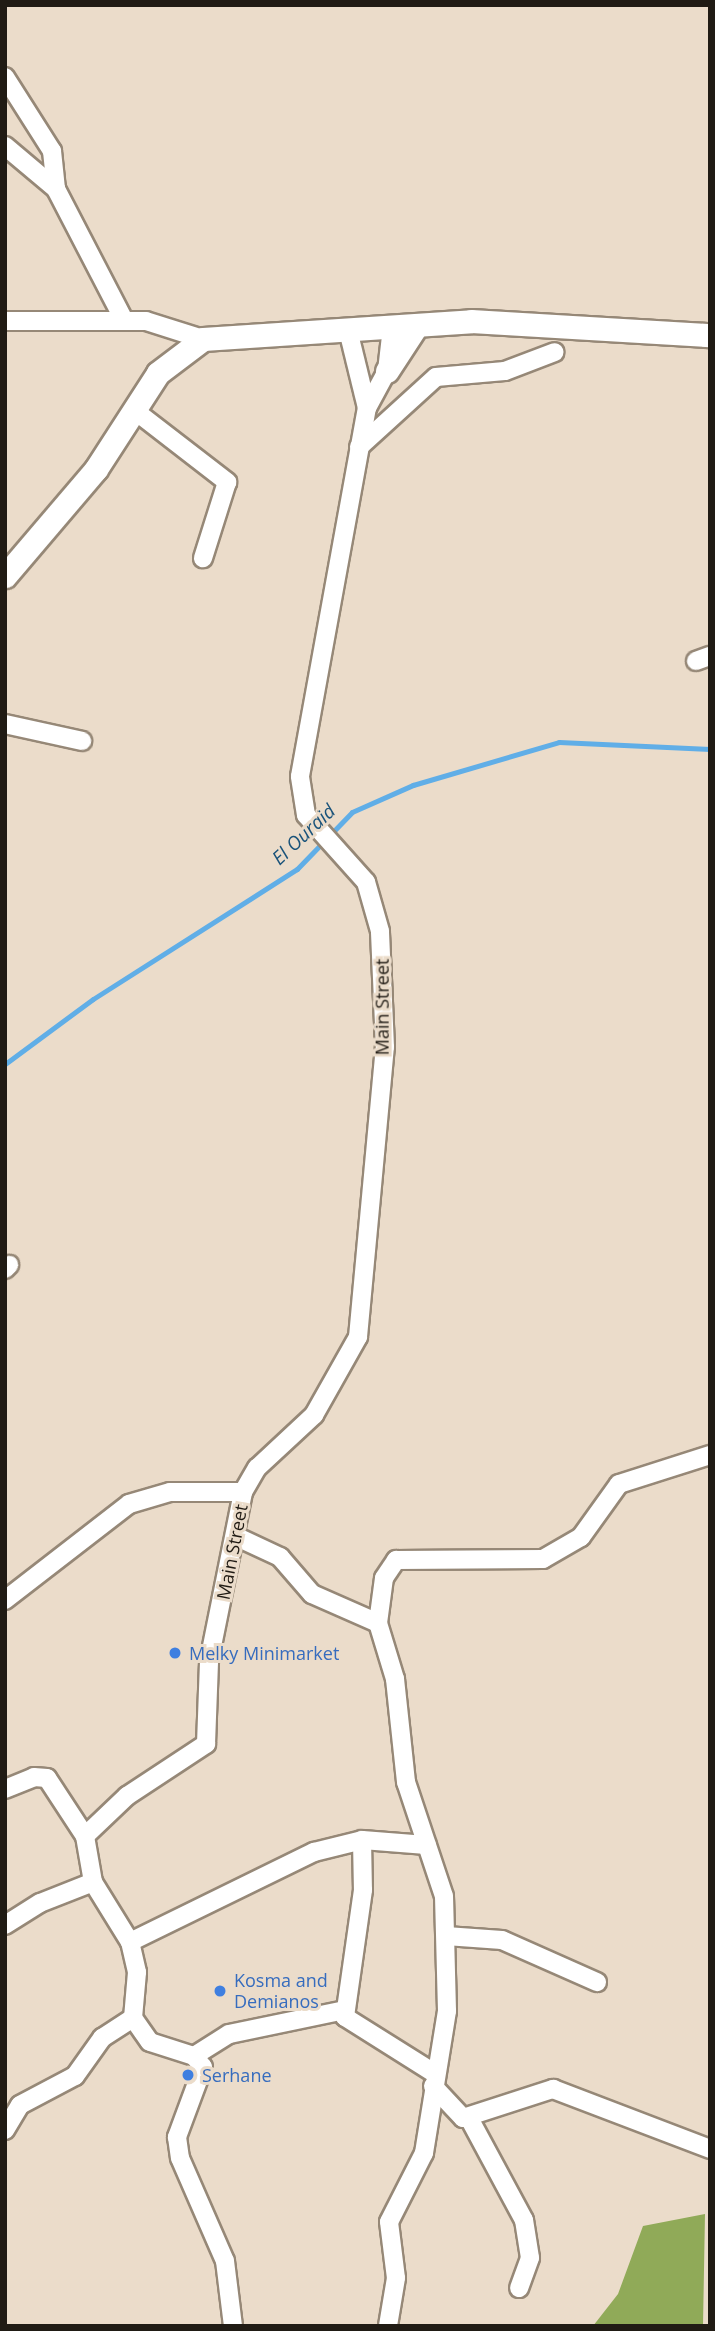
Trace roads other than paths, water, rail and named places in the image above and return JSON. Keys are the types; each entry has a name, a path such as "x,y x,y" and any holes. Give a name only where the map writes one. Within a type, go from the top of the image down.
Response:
{"main road":[{"path":"5,576 96,469 158,373 202,339 417,325 531,321 710,335"},
{"path":"387,371 417,325"}],"street":[{"path":"5,77 52,151 56,189 124,320"},
{"path":"5,146 56,189"},
{"path":"5,321 124,320 202,339"},
{"path":"359,447 367,408 387,371 392,327"},
{"path":"348,330 367,408"},
{"path":"359,447 436,377 505,371 555,352"},
{"path":"134,410 227,482 203,558"},
{"name":"Main Street","path":"85,1836 127,1796 206,1744 209,1661 243,1492 257,1468 328,1396 358,1337 385,1047 383,968 371,890 306,815 303,755 359,447"},
{"path":"5,724 82,741"},
{"path":"388,2326 396,2278 389,2222 424,2153 433,2078 447,2011 444,1896 406,1782 395,1679 378,1623 384,1578 396,1560 543,1559 581,1537 619,1484 710,1455"},
{"path":"5,1600 129,1504 170,1492 243,1492"},
{"path":"235,1535 280,1558 312,1594 378,1623"},
{"path":"5,1789 34,1777 47,1778 85,1836 93,1882 130,1942 137,1972 133,2018 150,2042 194,2056 203,2074 177,2137 180,2158 225,2261 233,2326"},
{"path":"130,1942 314,1852 362,1840 427,1845"},
{"path":"362,1840 363,1890 345,2010 350,2025 433,2078 446,2106 469,2118 524,2220 530,2258 519,2288"},
{"path":"5,1925 40,1903 93,1882"},
{"path":"446,1936 502,1940 597,1982"},
{"path":"194,2056 229,2034 345,2010"},
{"path":"5,2130 20,2105 75,2076 102,2038 133,2018"},
{"path":"469,2118 553,2090 710,2150"}],"waterway":[{"name":"El Ouraid","path":"5,1064 93,999 297,869 352,812 413,785 559,742 710,749"}],"place":[{"name":"Melky Minimarket","path":"175,1653"},
{"name":"Kosma and Demianos","path":"220,1991"},
{"name":"Serhane","path":"188,2075"}]}
